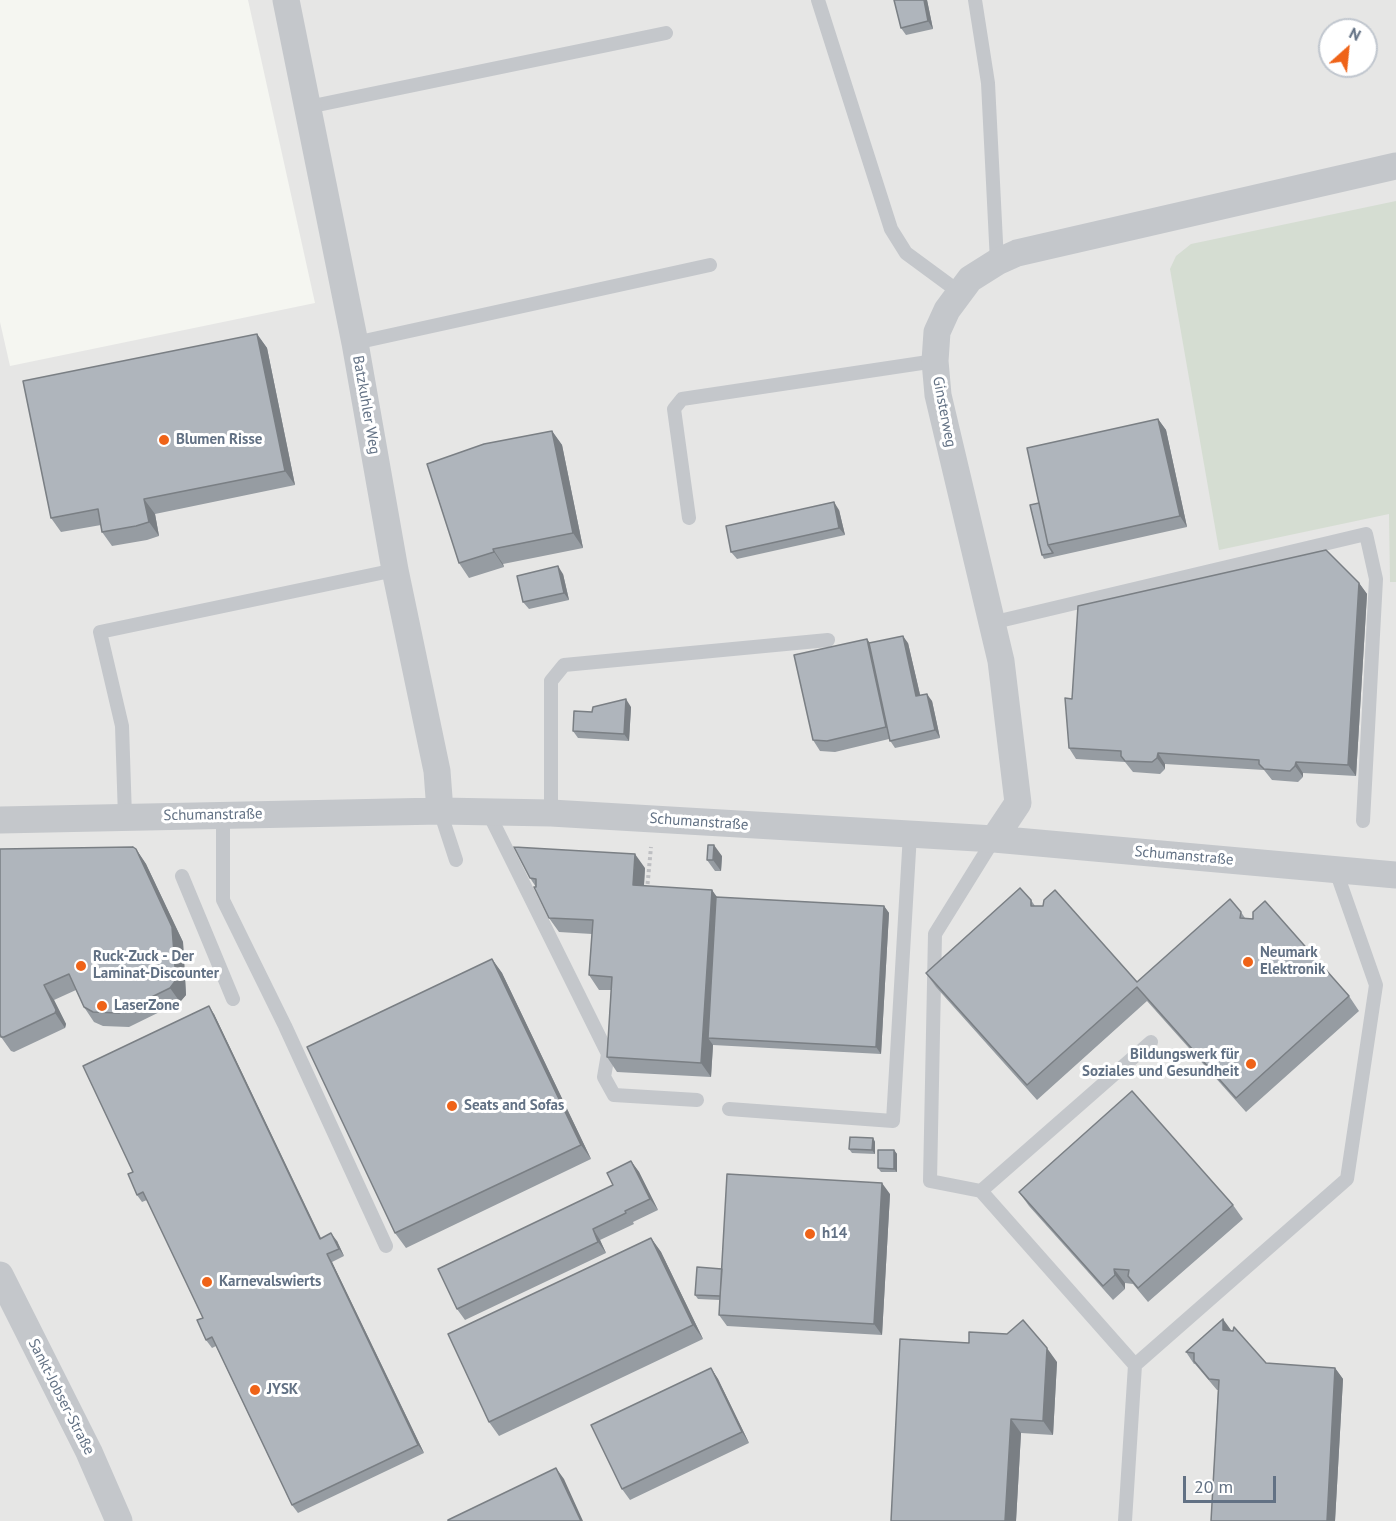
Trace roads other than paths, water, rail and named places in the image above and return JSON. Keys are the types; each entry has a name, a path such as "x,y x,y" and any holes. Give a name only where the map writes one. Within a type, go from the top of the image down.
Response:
{"street":[{"name":"Batzkuhler Weg","path":"286,0 356,343 395,570 437,771 440,811"},
{"name":"Ginsterweg","path":"994,839 1018,803 1001,661 938,395 935,361 937,332 959,292 970,279 997,262 1017,253 1396,166"},
{"name":"Schumanstraße","path":"0,820 440,811 550,813 994,839 1396,875"},
{"name":"Sankt-Jobser-Straße","path":"0,1275 89,1452 119,1521"}],"lane":[{"path":"818,0 891,229 906,253 959,292"},
{"path":"975,0 988,83 997,262"},
{"path":"308,107 666,33"},
{"path":"356,343 710,265"},
{"path":"689,518 674,409 682,399 935,361"},
{"path":"991,622 1366,534 1376,579 1364,821"},
{"path":"125,818 122,726 100,632 395,570"},
{"path":"550,813 551,681 564,665 828,640"},
{"path":"440,811 456,860"},
{"path":"488,812 608,1054 604,1077 614,1095 698,1100"},
{"path":"223,815 223,900 285,1026 386,1246"},
{"path":"729,1110 893,1121 910,834"},
{"path":"994,839 935,934 930,1181 981,1191 1136,1365"},
{"path":"1125,1521 1136,1365 1347,1179 1376,985 1336,871"},
{"path":"182,876 233,999"},
{"path":"981,1191 1151,1042"}],"place":[{"name":"Blumen Risse","path":"164,440"},
{"name":"Neumark Elektronik","path":"1248,962"},
{"name":"Ruck-Zuck - Der Laminat-Discounter","path":"81,966"},
{"name":"LaserZone","path":"102,1006"},
{"name":"Bildungswerk für Soziales und Gesundheit","path":"1251,1064"},
{"name":"Seats and Sofas","path":"452,1106"},
{"name":"h14","path":"810,1234"},
{"name":"Karnevalswierts","path":"207,1282"},
{"name":"JYSK","path":"255,1390"}]}
